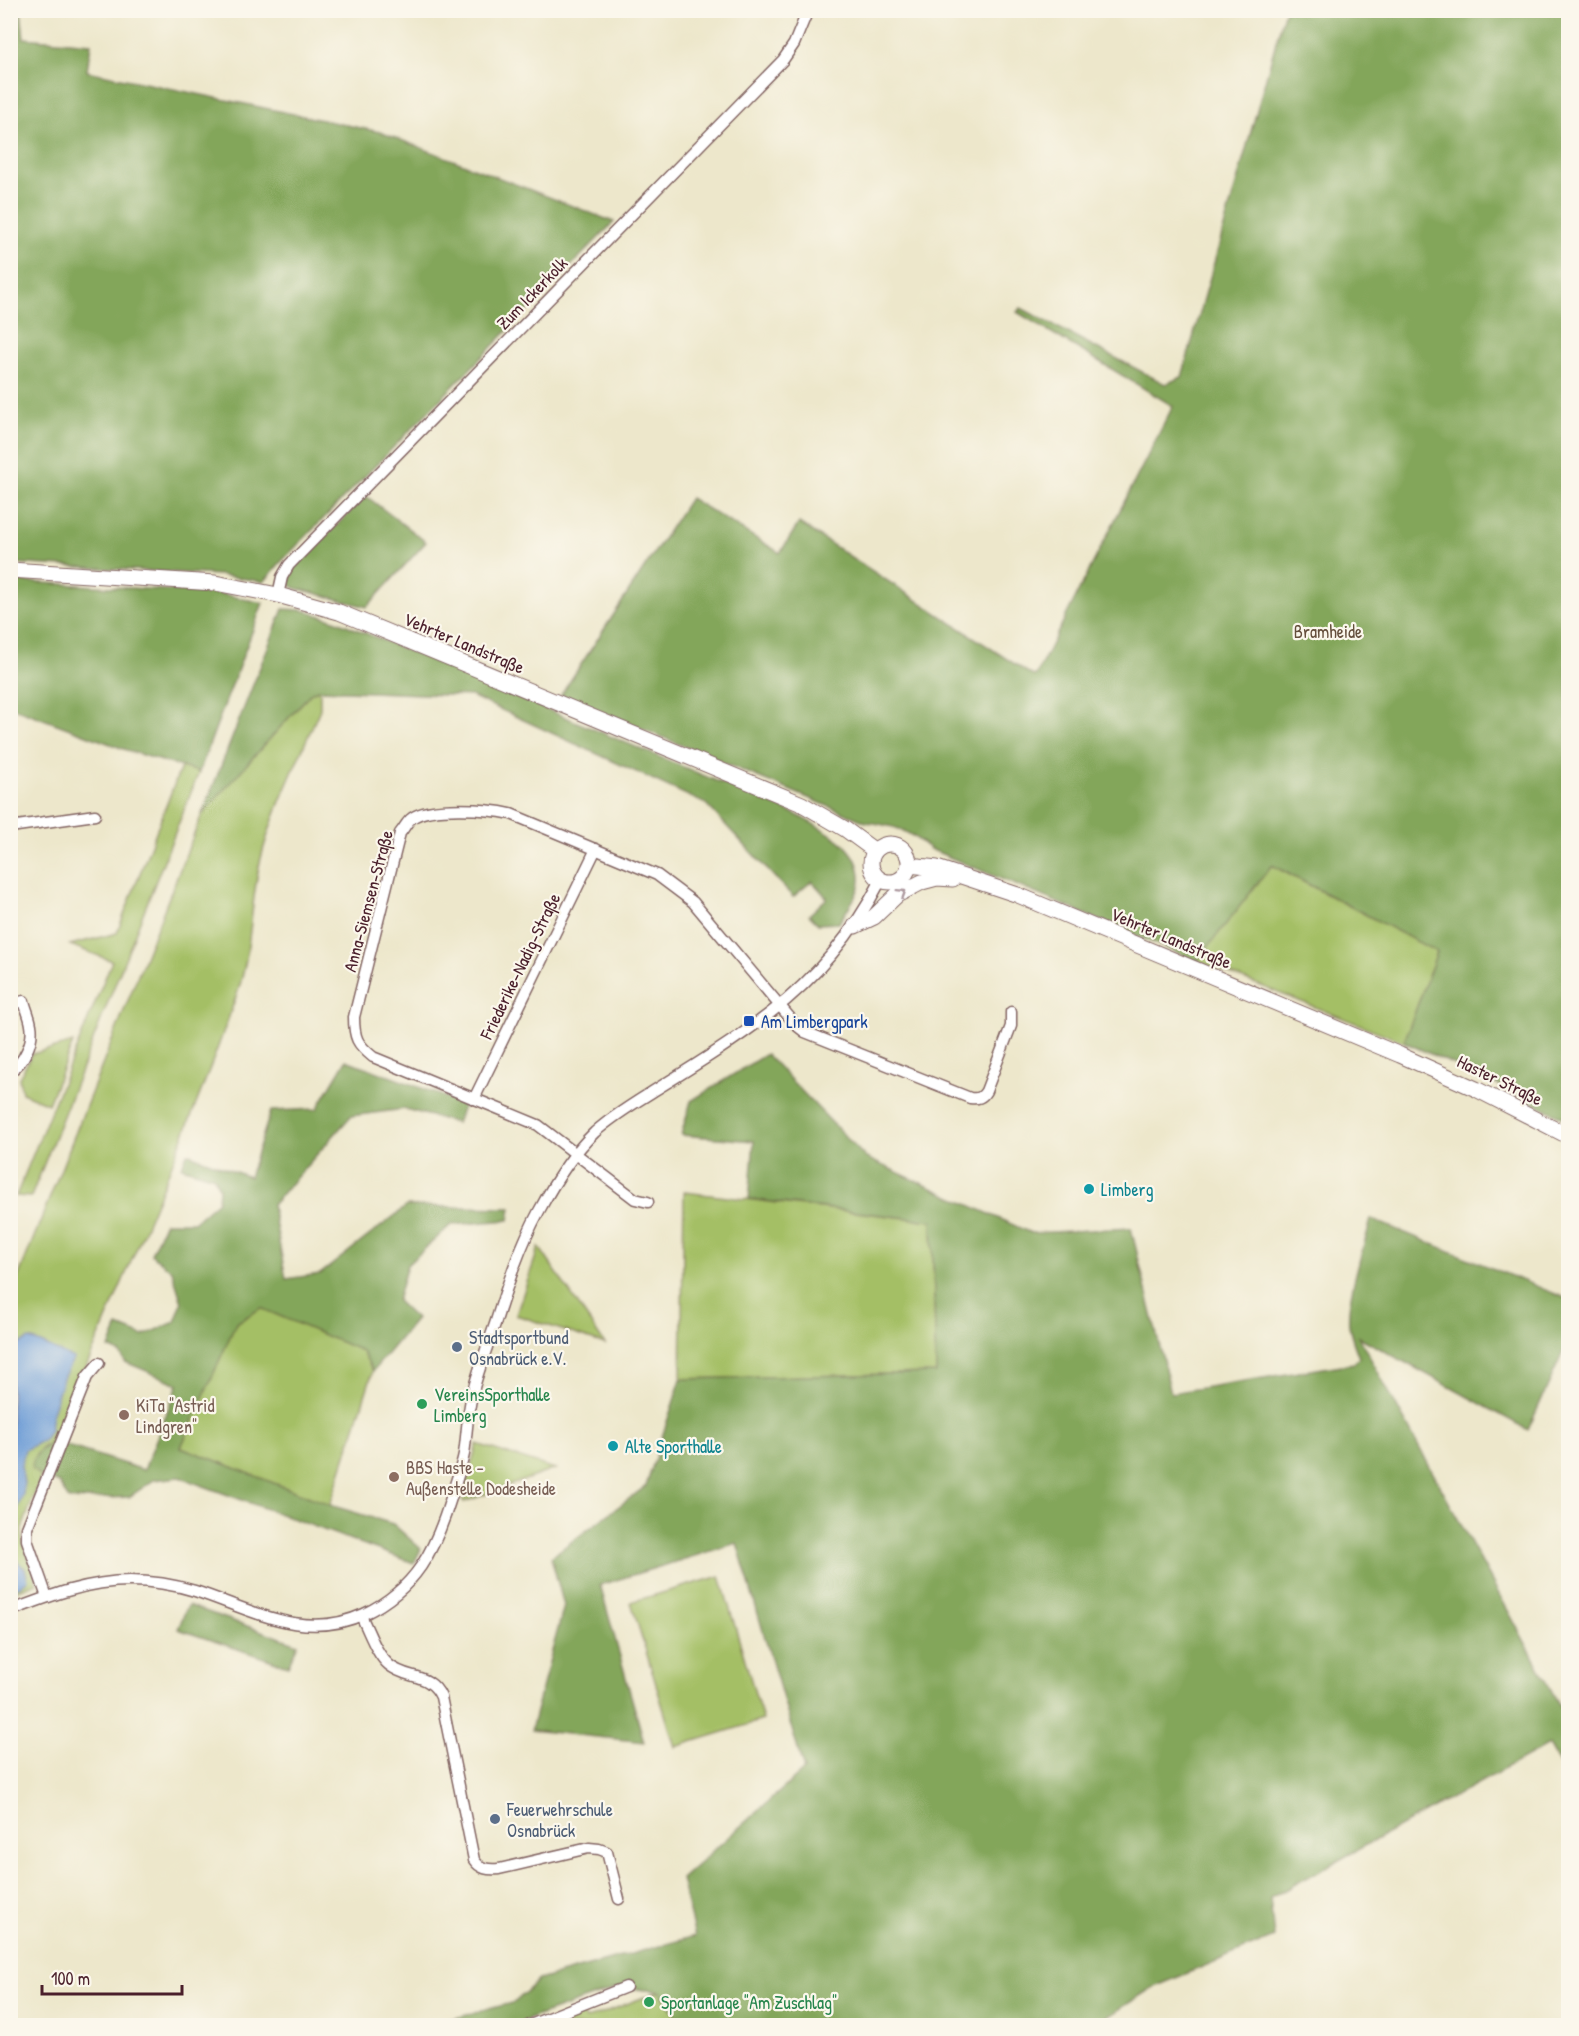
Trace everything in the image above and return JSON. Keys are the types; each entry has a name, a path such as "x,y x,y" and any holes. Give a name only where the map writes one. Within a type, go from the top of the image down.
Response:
{"main road":[{"name":"Vehrter Landstraße","path":"10,570 215,584 306,602 360,620 802,804 845,829 874,851"},
{"path":"892,844 907,855 909,865 906,873 897,881 890,882 881,880 874,874 871,862 874,851 883,845 892,844"},
{"name":"Vehrter Landstraße","path":"909,865 937,868 1018,895 1412,1066"},
{"path":"855,926 874,917 897,895 922,882 937,878 953,879 965,876"},
{"name":"Haster Straße","path":"1412,1066 1476,1089 1569,1136"}],"street":[{"name":"Zum Ickerkolk","path":"278,595 282,578 289,565 783,60 794,44 808,10"},
{"name":"Anna-Siemsen-Straße","path":"648,1202 635,1199 538,1125 373,1057 361,1047 354,1034 354,1017 400,833 411,818 426,811 492,810 512,814 657,875 693,902 778,1006 805,1032 970,1098 977,1099 986,1091 1011,1026 1011,1012"},
{"path":"10,827 95,815"},
{"name":"Friederike-Nadig-Straße","path":"474,1099 596,849"},
{"path":"10,1611 72,1589 101,1583 132,1581 192,1590 258,1616 284,1623 310,1625 335,1623 361,1616 383,1604 404,1588 420,1569 439,1533 463,1459 472,1396 512,1270 538,1212 576,1153 595,1132 619,1114 714,1053 778,1006 808,978 855,926 881,880"},
{"path":"10,1004 24,1001 32,1026 26,1052 19,1066 10,1071"},
{"path":"47,1597 27,1540 27,1528 87,1377 99,1363"},
{"path":"361,1616 383,1660 393,1668 432,1683 441,1697 474,1860 478,1866 488,1870 499,1869 589,1848 599,1848 608,1852 619,1899"},
{"path":"528,2025 626,1987"}],"green space":[{"name":"Bramheide","path":"1285,10 1568,11 1568,1120 1486,1079 1404,1042 1437,952 1272,865 1197,961 930,849 901,830 866,822 561,695 690,498 780,553 799,523 1033,676 1036,675 1173,406 1017,312 1021,308 1165,384 1182,377"},
{"path":"10,11 21,11 24,38 91,44 87,71 380,132 614,222 264,582 220,575 11,563"},
{"path":"366,496 426,542 367,607 295,588 289,584 291,571"},
{"path":"10,581 217,593 263,603 199,772 132,752 11,707"},
{"path":"283,609 303,610 337,621 795,814 828,832 847,847 859,868 860,881 855,897 839,923 818,924 809,915 827,898 812,881 793,897 706,804 471,696 320,690 312,692 202,814"},
{"path":"320,690 320,709 279,803 265,842 257,878 243,975 196,1105 55,1442 42,1447 32,1469 41,1476 22,1529 23,1542 37,1583 11,1593 11,1295 202,814 312,692"},
{"path":"181,767 199,772 31,1197 16,1196 112,961 70,945 117,933"},
{"path":"1271,865 1437,952 1404,1042 1197,961"},
{"path":"73,1043 48,1104 22,1093 19,1078 32,1054"},
{"path":"766,1054 866,1158 1031,1233 1131,1228 1171,1393 1354,1363 1359,1358 1349,1326 1350,1301 1371,1219 1568,1299 1568,1341 1528,1430 1359,1337 1568,1721 1568,1779 1548,1745 1270,1898 1274,1937 1152,1988 1095,2025 682,2025 660,1991 617,1988 512,2025 426,2026 515,2002 539,1980 695,1936 681,1879 804,1770 737,1543 600,1585 644,1742 531,1730 564,1606 551,1557 646,1486 681,1379 936,1373 932,1221 749,1199 754,1141 681,1135 691,1101"},
{"path":"346,1060 464,1104 457,1123 405,1109 351,1116 272,1205 286,1279 320,1274 407,1206 511,1208 509,1220 451,1225 407,1265 397,1301 416,1319 373,1371 362,1351 261,1308 236,1323 181,1447 330,1505 393,1524 421,1549 414,1563 179,1477 154,1480 129,1497 69,1500 59,1483 41,1476 32,1469 34,1459 39,1452 55,1442 144,1470 178,1384 125,1362 120,1353 109,1348 118,1326 143,1336 175,1322 182,1303 172,1271 151,1254 165,1222 194,1222 218,1201 219,1188 214,1177 182,1167 187,1153 249,1177 271,1111 317,1109"},
{"path":"684,1192 932,1221 936,1373 681,1379"},
{"path":"539,1247 605,1344 516,1315"},
{"path":"261,1308 362,1351 373,1371 330,1505 181,1447 236,1323"},
{"path":"477,1444 555,1469 464,1502 462,1499"},
{"path":"720,1576 763,1720 675,1747 631,1602"},
{"path":"188,1605 298,1644 288,1666 178,1629"},
{"name":"Sportanlage \"Am Zuschlag\"","path":"660,1991 682,2025 551,2026 582,2013 585,2020"}],"water":[{"path":"29,1339 74,1358 63,1378 52,1413 50,1430 44,1440 25,1450 21,1465 23,1495 11,1522 11,1359 19,1344"},
{"path":"11,1555 25,1569 28,1580 19,1587 11,1587"}],"place":[{"name":"Am Limbergpark","path":"749,1021"},
{"name":"Limberg","path":"1089,1189"},
{"name":"Stadtsportbund Osnabrück e.V.","path":"457,1347"},
{"name":"VereinsSporthalle Limberg","path":"422,1404"},
{"name":"KiTa \"Astrid Lindgren\"","path":"124,1415"},
{"name":"Alte Sporthalle","path":"613,1446"},
{"name":"BBS Haste - Außenstelle Dodesheide","path":"394,1477"},
{"name":"Feuerwehrschule Osnabrück","path":"495,1819"},
{"name":"Sportanlage \"Am Zuschlag\"","path":"649,2002"}]}
